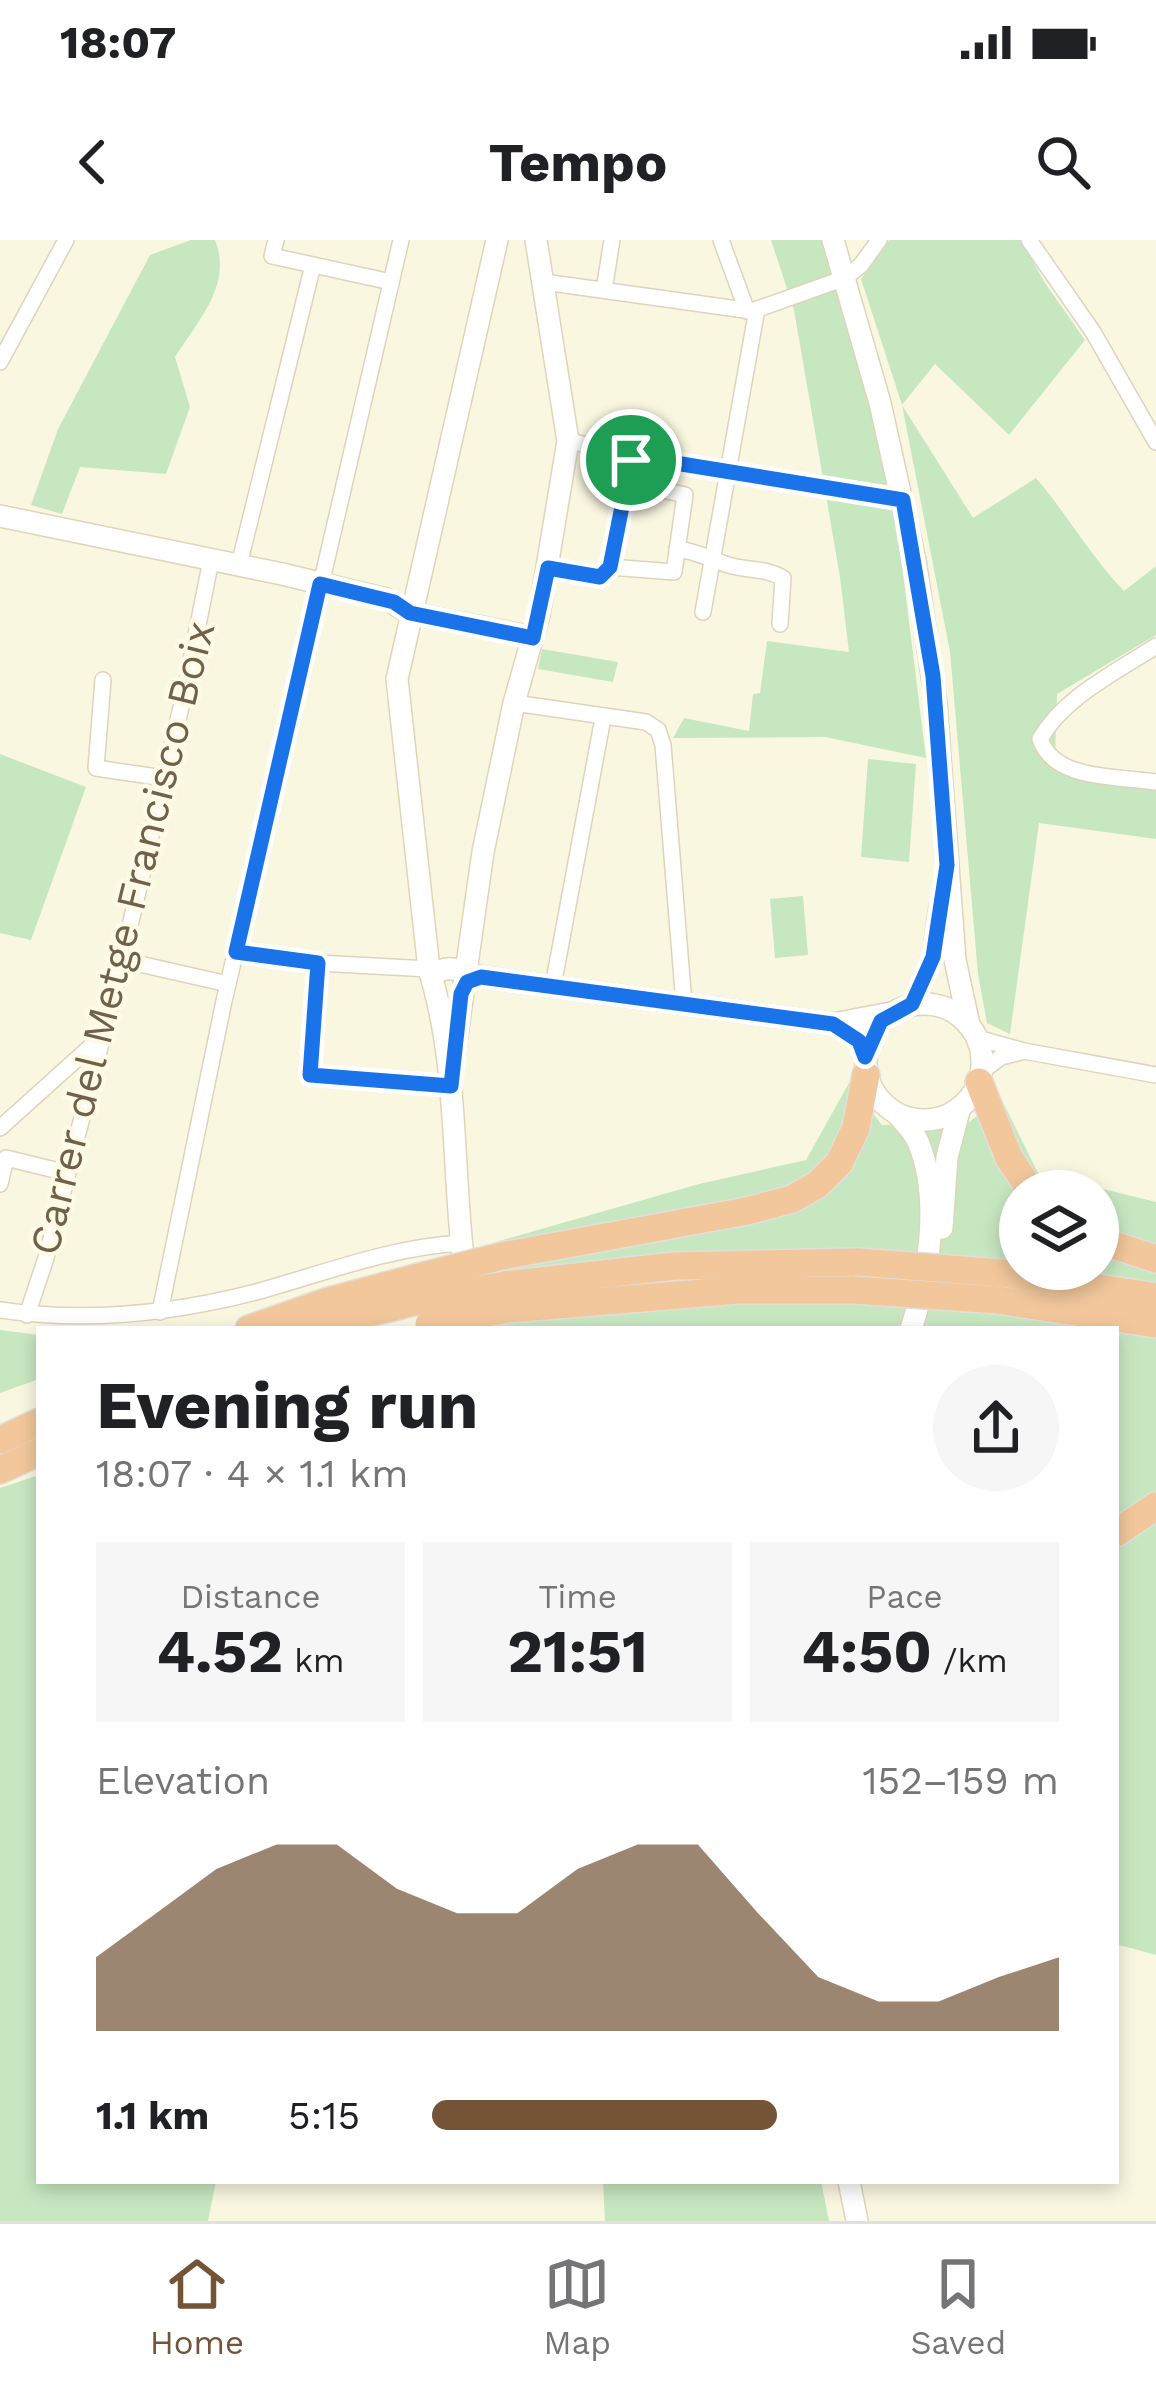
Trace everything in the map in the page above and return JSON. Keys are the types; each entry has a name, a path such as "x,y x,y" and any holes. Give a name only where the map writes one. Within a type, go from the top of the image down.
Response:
{"highway":[{"path":"258,1326 329,1301 420,1307 502,1256 747,1211 792,1198 817,1185 839,1163 856,1128 866,1066"},
{"path":"980,1077 1017,1170"},
{"path":"1119,1247 1156,1259"},
{"path":"320,1326 674,1266 999,1287"},
{"path":"1010,1290 1114,1326"},
{"path":"1047,1290 1156,1297"},
{"path":"1077,1311 1156,1324"},
{"path":"1119,1328 1156,1343"},
{"path":"0,1440 36,1423"},
{"path":"0,1470 36,1453"},
{"path":"1119,1531 1156,1506"},
{"path":"1119,1543 1156,1520"}],"street":[{"path":"0,362 66,240"},
{"path":"160,1312 228,984 401,240"},
{"path":"0,1310 108,1317 160,1312 237,1296 417,1246 462,1250 451,1083 433,980 398,695 410,613 497,240"},
{"path":"451,1083 514,704 548,568 568,441 536,240"},
{"path":"604,290 612,240"},
{"path":"703,612 752,310 721,240"},
{"path":"832,240 903,500 933,676 955,960 980,1077"},
{"path":"544,282 752,310 845,278 861,266 879,240"},
{"path":"1029,240 1093,332 1156,442"},
{"path":"274,248 313,265 391,282"},
{"path":"238,565 313,265"},
{"path":"568,441 728,473 903,500"},
{"path":"548,568 600,577 610,567 632,456"},
{"path":"610,567 674,572 686,495 628,482"},
{"path":"0,516 238,565 394,602 410,613 533,638"},
{"path":"677,549 783,578 780,623"},
{"name":"Carrer del Metge Francisco Boix","path":"27,1315 122,960 211,560"},
{"path":"1156,646 1071,703 1040,739 1046,755 1066,768 1156,782"},
{"path":"104,680 96,768 164,778"},
{"path":"514,704 653,725 663,745 685,1004"},
{"path":"553,986 603,718"},
{"path":"866,1066 873,1032 902,1009 933,957 947,865"},
{"path":"236,952 433,980 553,986 833,1024 902,1009 944,1007 973,1031 1024,1051 1156,1075"},
{"path":"122,960 228,984"},
{"path":"318,963 310,1075 451,1083"},
{"path":"833,1024 859,1041 878,1098 918,1141 929,1208 924,1280 912,1326"},
{"path":"0,1128 99,1039"},
{"path":"925,1326 942,1230 947,1157 960,1107 1000,1057 1024,1051"},
{"path":"897,1114 936,1119 960,1107"},
{"path":"0,1184 6,1158 67,1173"},
{"path":"846,2184 852,2221"}],"green space":[{"path":"191,240 215,240 220,272 203,316 175,357 190,407 166,474 80,467 62,514 31,505 58,429 150,255"},
{"path":"771,240 823,240 864,382 898,533 926,758 825,737 673,738 684,718 749,731 767,641 849,652 794,310"},
{"path":"889,240 1021,240 1085,340 1009,435 935,364 902,405 861,279"},
{"path":"902,405 973,518 1036,478 1124,591 1156,566 1156,635 1057,694 1055,761 1156,780 1156,839 1039,823 1010,1034 987,1023 978,974 950,652"},
{"path":"542,649 618,662 613,682 538,669"},
{"path":"0,754 86,787 31,940 0,933"},
{"path":"868,759 916,764 909,862 861,857"},
{"path":"803,896 808,955 775,958 770,899"},
{"path":"849,1083 882,1125 969,1122 1001,1098 1037,1170 999,1170 999,1290 1119,1290 1119,1193 1156,1202 1156,1955 1119,1945 1119,1326 493,1326 499,1241 699,1184 806,1160"},
{"path":"0,1330 36,1335 36,1380 0,1393"},
{"path":"36,1476 36,2184 215,2184 208,2221 0,2221 0,1488"},
{"path":"603,2184 822,2184 829,2221 605,2221"}],"route":[{"path":"632,456 903,500 933,676 947,865 933,957 912,1004 881,1021 865,1057 859,1041 833,1024 481,977 467,982 461,994 451,1086 310,1075 318,963 236,952 320,584 394,602 410,613 533,638 548,568 600,577 610,567 631,460 632,456"}]}
